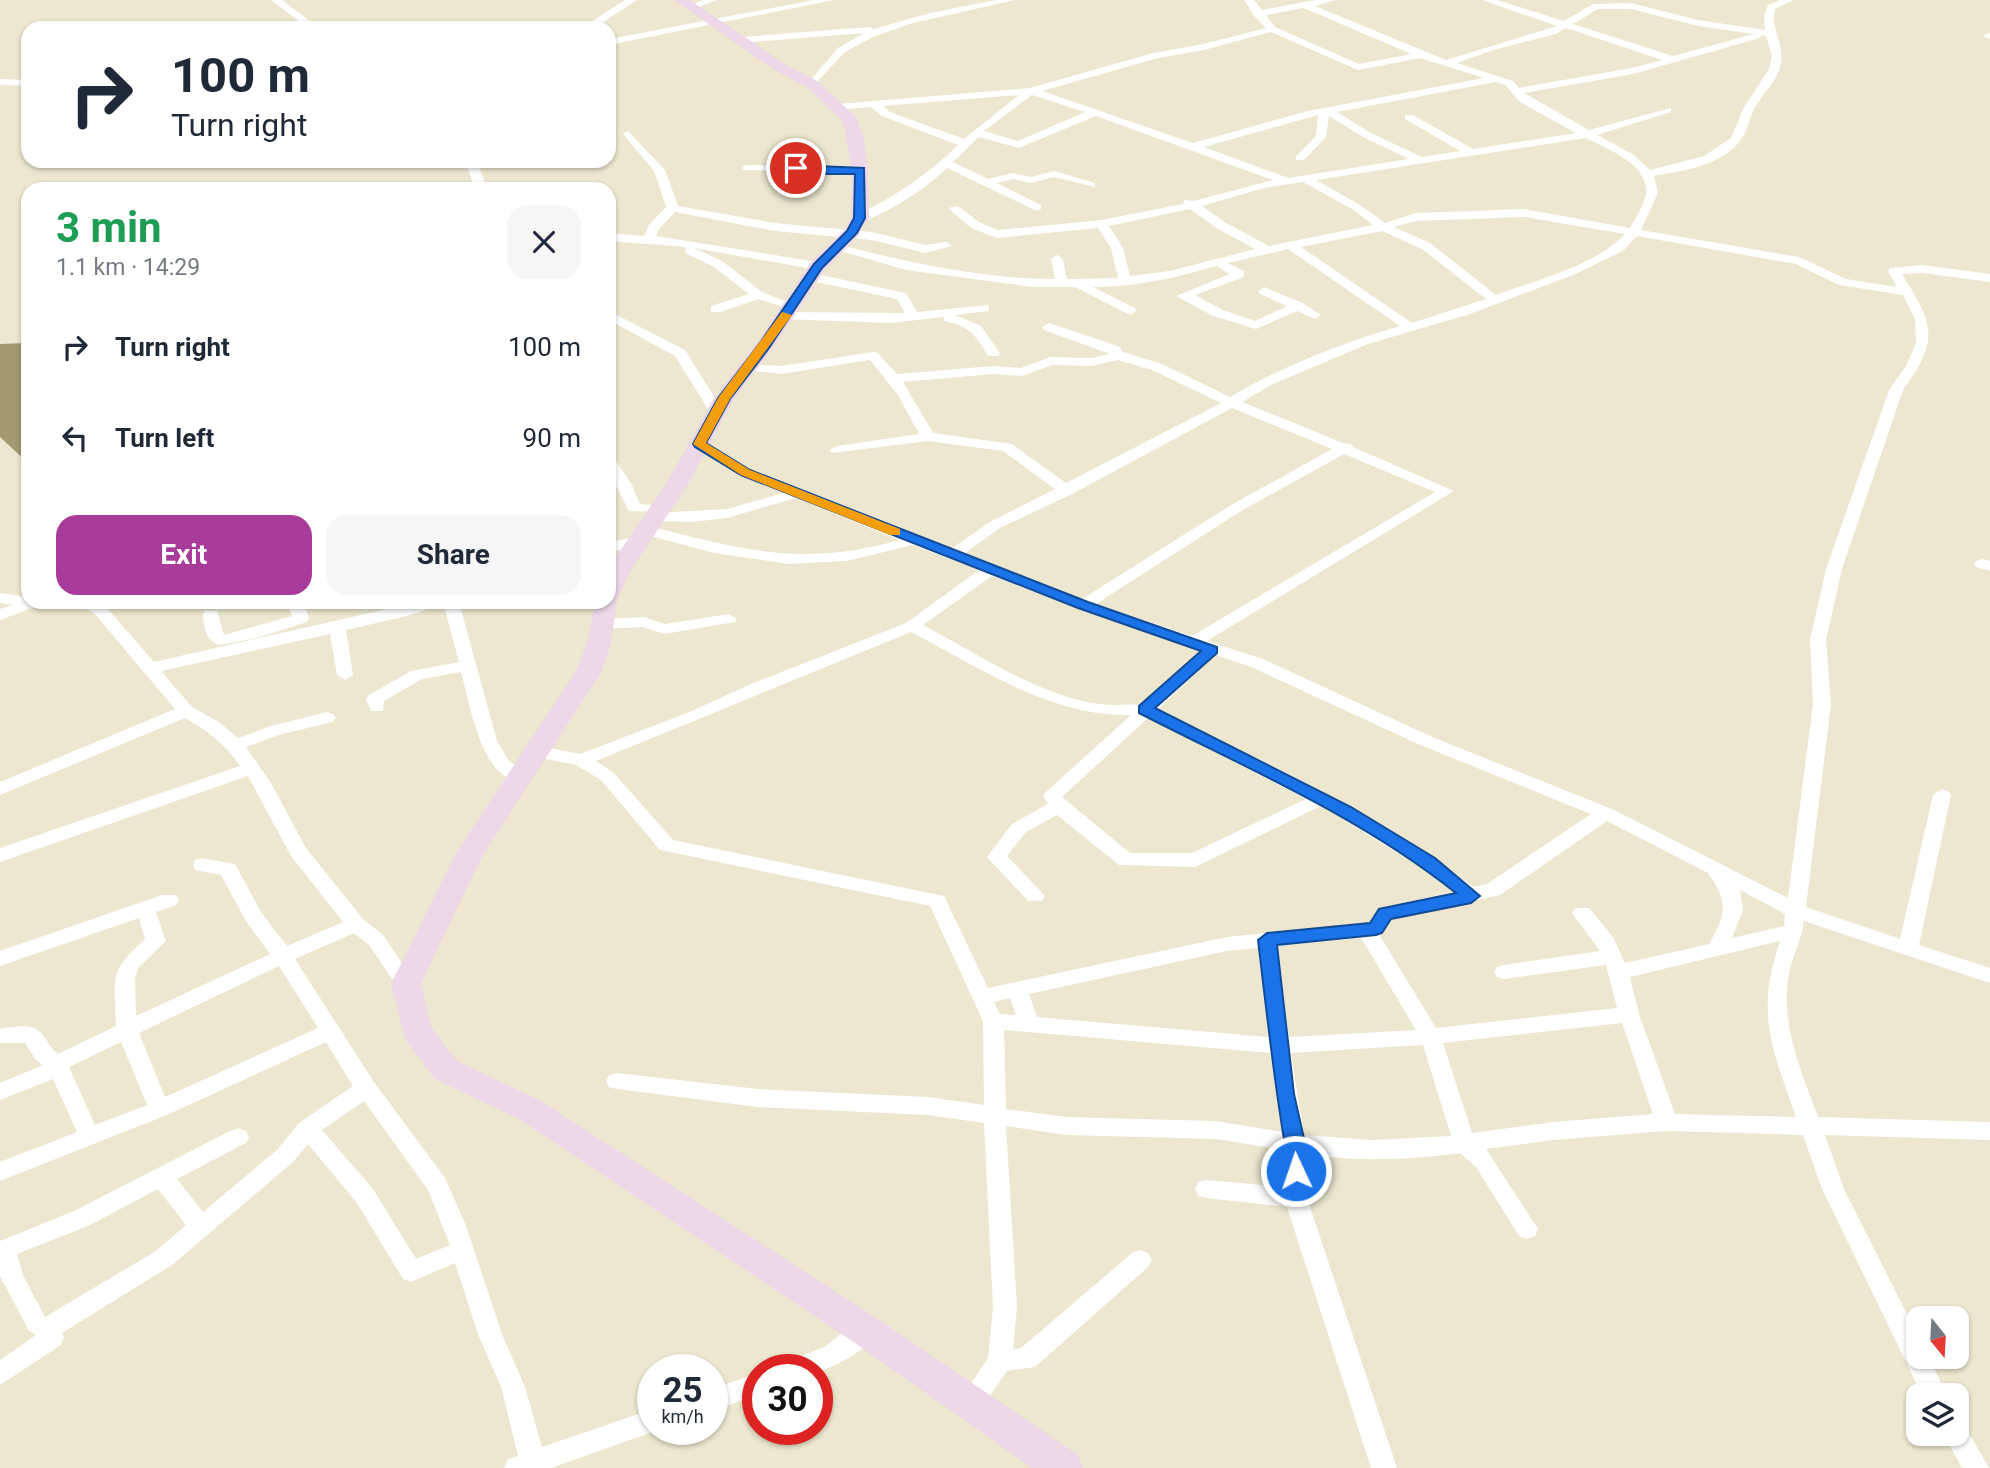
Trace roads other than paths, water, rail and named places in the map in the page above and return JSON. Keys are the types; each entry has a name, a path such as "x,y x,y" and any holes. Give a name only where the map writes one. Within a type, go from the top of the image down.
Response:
{"main road":[{"path":"616,577 699,444 716,411 789,311 814,271 855,225 860,170 855,134 850,120 812,84 781,68 686,3"},
{"path":"605,613 589,671 470,853 406,984 416,1031 446,1070 530,1110 865,1330 1064,1468"}],"street":[{"path":"275,0 304,21"},
{"path":"598,21 632,0"},
{"path":"686,3 712,0"},
{"path":"616,41 829,0"},
{"path":"741,40 890,27 1010,0"},
{"path":"1249,0 1257,14 1272,29 1358,67 1420,55"},
{"path":"1257,14 1330,0"},
{"path":"1597,0 1768,33"},
{"path":"1648,174 1698,162 1726,150 1735,140 1744,117 1776,64 1777,52 1768,33 1767,19 1772,7 1789,0"},
{"path":"1497,1 1566,27 1674,60"},
{"path":"955,553 995,525 1190,428 1229,402 1268,381 1363,341 1495,300 1569,272 1619,248 1634,232 1652,193 1648,174 1630,157 1524,100 1518,91 1499,79 1420,55 1306,5"},
{"path":"1448,63 1489,48 1566,27 1582,13 1596,6 1612,5"},
{"path":"812,84 830,62 852,43 890,27"},
{"path":"838,107 1031,91 1157,55 1272,29"},
{"path":"1518,91 1547,89 1674,60 1768,33"},
{"path":"1191,147 1229,139 1284,120 1499,79"},
{"path":"0,82 21,83"},
{"path":"1031,91 1287,181"},
{"path":"855,225 911,192 1031,91"},
{"path":"875,105 886,114 966,144"},
{"path":"954,208 975,225 998,234 1102,224 1287,181 1588,134 1667,110"},
{"path":"1300,158 1321,137 1322,117 1328,111"},
{"path":"1328,111 1367,135 1419,159"},
{"path":"978,133 1019,145 1096,112"},
{"path":"1409,117 1469,151"},
{"path":"628,134 659,170 673,208"},
{"path":"946,163 1037,207"},
{"path":"747,168 860,170"},
{"path":"986,183 1013,176 1031,180 1054,174 1091,185"},
{"path":"1304,178 1356,207 1383,227 1426,246 1495,300"},
{"path":"1179,197 1222,226 1269,251"},
{"path":"673,208 775,227 855,225 925,249 946,246"},
{"path":"656,241 650,237 653,228 673,208"},
{"path":"836,247 906,266 1031,283 1125,282 1221,264 1247,254 1425,216 1524,213 1799,261 1843,282 1907,292"},
{"path":"1102,224 1117,248 1125,282"},
{"path":"616,238 702,245 814,271 902,296 919,317"},
{"path":"676,244 719,264 758,295 789,311 852,319 919,317 963,320 979,328 993,354"},
{"path":"1291,246 1408,326"},
{"path":"1057,259 1062,284"},
{"path":"1221,264 1240,274 1183,295 1218,313 1256,325 1298,306"},
{"path":"1929,1383 1833,1189 1785,1055 1776,1011 1780,970 1794,921 1822,704 1818,640 1834,569 1891,403 1922,347 1924,329 1917,305 1894,271 1922,269 1990,278"},
{"path":"1077,283 1130,311"},
{"path":"1264,291 1315,315"},
{"path":"716,309 758,295"},
{"path":"919,317 984,308"},
{"path":"616,319 680,353 708,393 716,411"},
{"path":"1049,327 1115,350 1117,355"},
{"path":"896,378 993,370 1022,372 1051,361 1092,362 1117,355 1157,367 1229,402 1346,447 1447,491 1191,643"},
{"path":"748,367 781,370 873,356 896,378 914,404 928,437"},
{"path":"837,450 928,437 1007,447 1067,491"},
{"path":"699,444 746,473 1083,605 1257,663 1424,740 1606,813 1713,866 1794,921 1908,948 1990,976"},
{"path":"1083,605 1236,508 1346,447"},
{"path":"616,473 624,483 634,508 649,525 720,549 807,559 862,554 914,540"},
{"path":"616,543 649,525 731,515 797,493"},
{"path":"581,760 693,717 757,688 912,626 991,569"},
{"path":"0,598 21,601"},
{"path":"0,615 21,607"},
{"path":"98,609 152,668 186,711 213,726 235,745 283,819 298,851 356,924 376,940 406,984"},
{"path":"211,614 213,632 220,640 262,634 301,620 298,609"},
{"path":"152,668 407,609"},
{"path":"453,609 488,741 502,765 520,775"},
{"path":"605,613 664,629 729,619"},
{"path":"912,626 1033,689 1066,702 1101,710 1144,709 1321,799 1429,863 1471,896"},
{"path":"337,627 345,674"},
{"path":"1212,650 1144,709 1052,796 1058,806 1126,860 1195,860 1321,799"},
{"path":"377,707 375,699 417,675 468,666"},
{"path":"0,789 186,711"},
{"path":"235,745 277,730 327,718"},
{"path":"538,752 581,760 607,776 667,845 937,901 993,1021 1005,1307 1000,1361 971,1402"},
{"path":"0,855 95,820 201,789 251,768"},
{"path":"1908,948 1942,795"},
{"path":"1035,896 996,857 1019,828 1058,806"},
{"path":"1527,1229 1484,1161 1464,1143 1429,1037 1367,933 1376,929 1386,914 1471,896 1509,882 1606,813"},
{"path":"202,865 228,869 253,916 283,956 366,1088 437,1185 491,1337 513,1387 525,1465 637,1426"},
{"path":"1713,866 1729,883 1735,900 1731,925 1715,950"},
{"path":"1,955 146,910 169,900"},
{"path":"146,910 156,941 129,965 125,979 126,1028 159,1109"},
{"path":"1581,913 1606,943 1667,1122"},
{"path":"1504,972 1615,965 1715,950 1794,921"},
{"path":"0,1092 58,1066 126,1028 356,924"},
{"path":"980,996 1227,944 1376,929"},
{"path":"1267,940 1285,1094 1295,1143 1296,1198 1384,1468"},
{"path":"1017,988 1029,1023"},
{"path":"993,1021 1280,1046 1429,1037 1629,1014"},
{"path":"0,1172 159,1109 329,1032"},
{"path":"2,1036 31,1035 43,1054 58,1066 89,1135"},
{"path":"617,1081 758,1098 928,1106 1066,1126 1216,1130 1295,1143 1372,1149 1432,1148 1553,1131 1667,1122 1990,1131"},
{"path":"47,1329 164,1258 285,1156 307,1129 366,1088"},
{"path":"307,1129 342,1163 400,1249 411,1272 462,1250"},
{"path":"0,1253 82,1218 239,1137"},
{"path":"162,1177 201,1227"},
{"path":"1206,1189 1296,1198"},
{"path":"0,1253 7,1258 12,1276 37,1324 47,1329 52,1337 0,1374"},
{"path":"1000,1361 1026,1359 1140,1260"},
{"path":"833,1355 865,1330"},
{"path":"1963,1446 1976,1468"}]}
